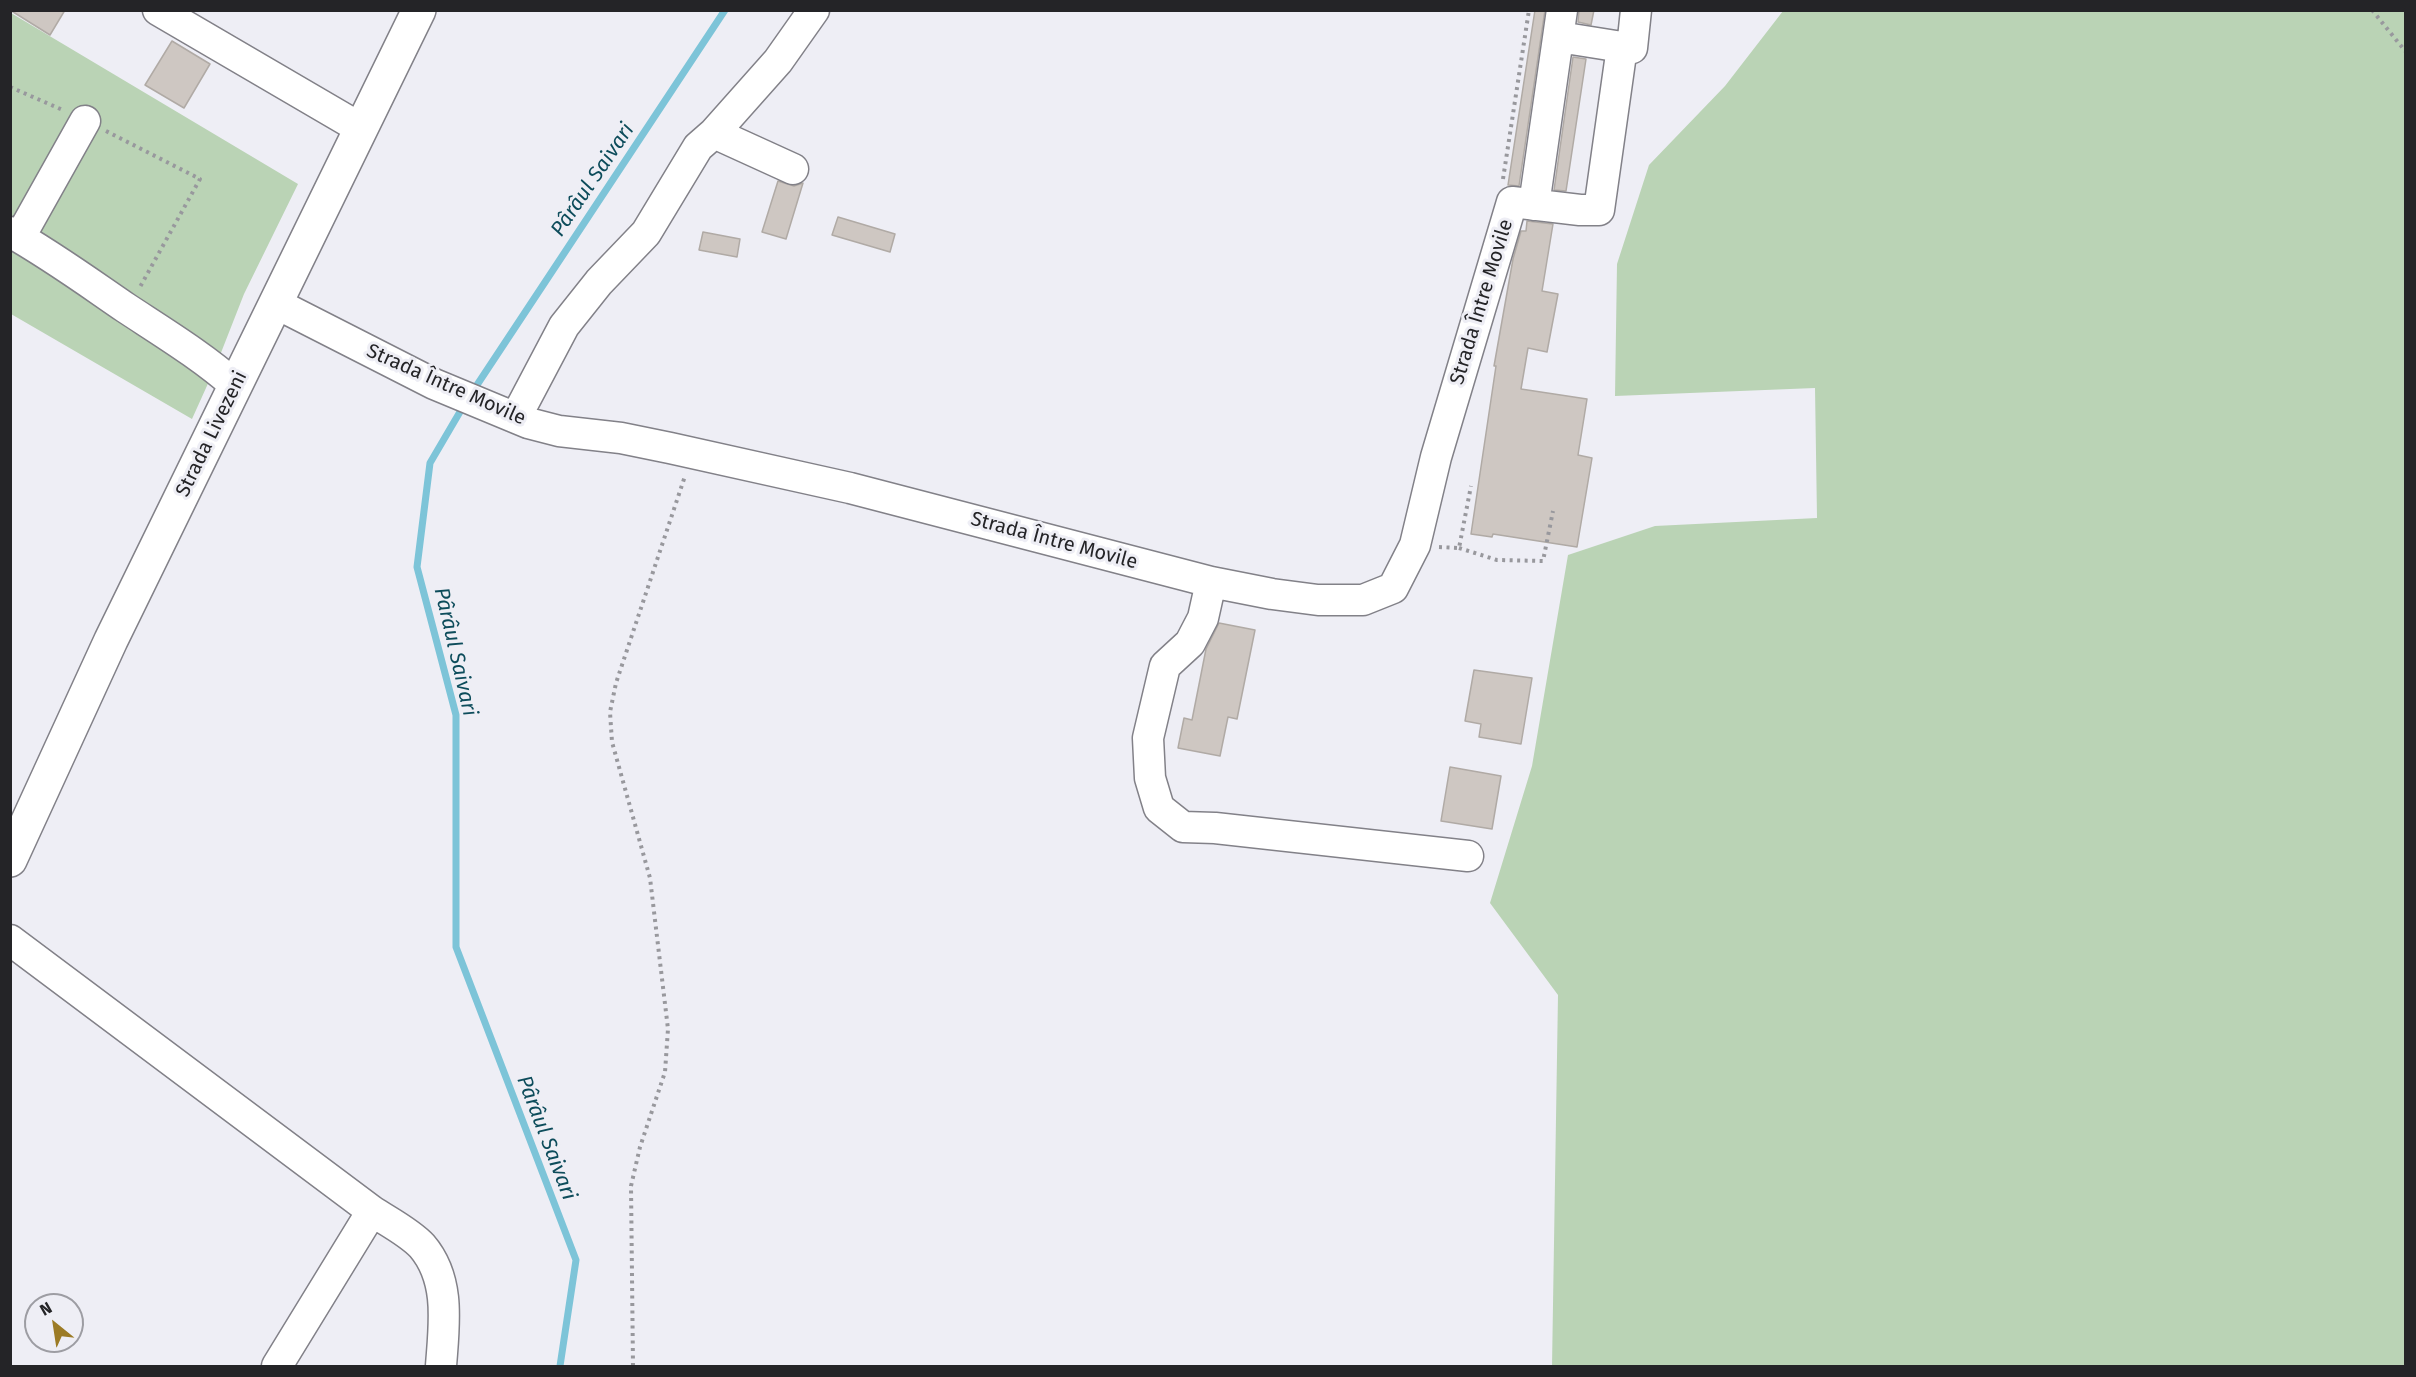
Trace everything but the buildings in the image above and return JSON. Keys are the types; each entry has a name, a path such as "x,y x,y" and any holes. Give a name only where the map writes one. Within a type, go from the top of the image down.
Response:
{"main road":[{"name":"Strada Livezeni","path":"10,860 111,640 419,10"}],"street":[{"path":"158,10 360,128"},
{"path":"503,412 564,326 599,282 646,233 698,147 714,134 778,61 814,10"},
{"path":"1523,204 1561,24 1623,47 1632,48 1636,10"},
{"name":"Strada Între Movile","path":"275,303 434,384 528,423 560,431 621,438 850,488 1211,582 1318,600 1363,600 1393,588 1415,544 1436,457 1523,204 1599,210 1623,47"},
{"path":"85,121 15,234 45,251 127,309 198,355 236,386"},
{"path":"714,134 793,169"},
{"path":"1211,582 1203,618 1190,643 1165,666 1148,738 1150,778 1159,808 1183,827 1215,828 1468,856"},
{"path":"10,940 420,1244 441,1281 445,1310 441,1366"},
{"path":"277,1366 372,1210"}],"path":[{"path":"1523,204 1501,193 1529,10"},
{"path":"2372,10 2406,52"},
{"path":"10,87 85,121 201,179 127,309"},
{"path":"633,1366 631,1186 640,1147 665,1072 668,1029 650,878 612,742 610,712 616,683 692,453"},
{"path":"1459,548 1471,486"},
{"path":"1415,544 1459,548 1497,560 1543,561 1553,511"}],"green space":[{"path":"1783,11 2405,11 2405,1366 1552,1366 1558,995 1490,903 1532,766 1568,555 1655,526 1817,518 1815,388 1615,396 1617,264 1649,165 1725,86"},
{"path":"11,13 298,184 244,294 192,419 11,314"}],"waterway":[{"name":"Pârâul Saivari","path":"473,391 725,10"},
{"name":"Pârâul Saivari","path":"464,405 430,463 417,567 456,715 456,947 576,1260 560,1366"}]}
